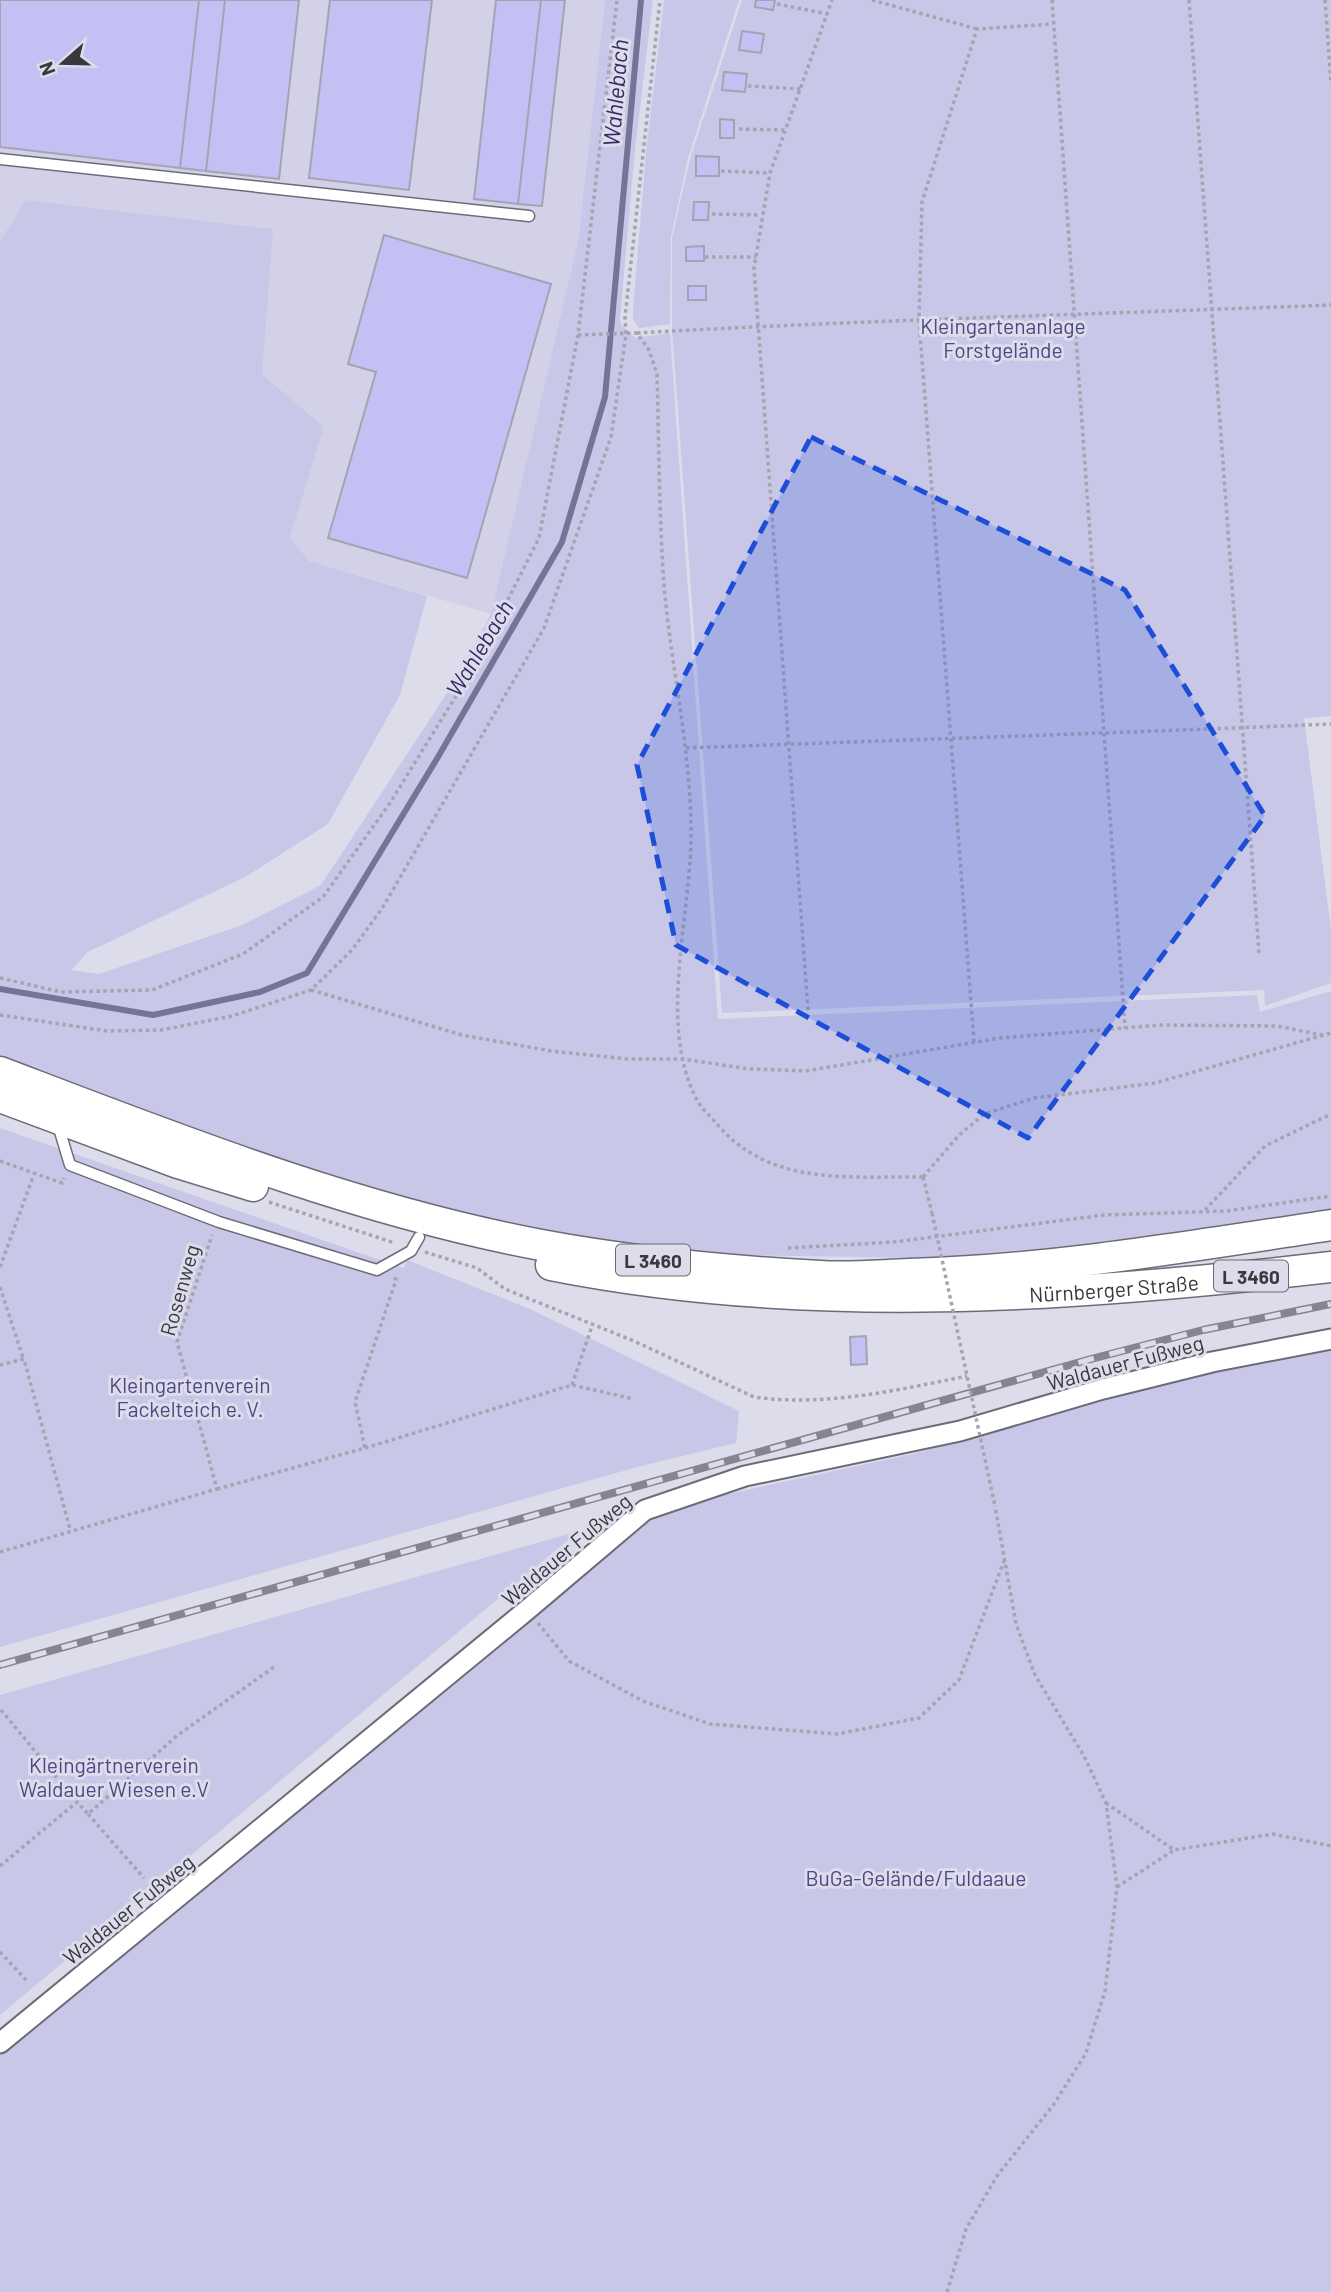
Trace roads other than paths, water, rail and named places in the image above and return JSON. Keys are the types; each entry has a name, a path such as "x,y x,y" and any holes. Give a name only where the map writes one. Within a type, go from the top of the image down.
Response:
{"main road":[{"name":"L 3460","path":"0,1072 259,1169 409,1213 541,1245 675,1263 823,1277 973,1272 1178,1248 1331,1225"},
{"name":"L 3460","path":"0,1097 178,1163 419,1237"},
{"name":"Nürnberger Straße","path":"419,1237 597,1274 776,1294 876,1299 1191,1283 1331,1267"}],"street":[{"name":"Waldauer Fußweg","path":"0,2043 645,1510 746,1476 960,1431 1102,1389 1212,1362 1331,1339"}],"lane":[{"path":"0,159 528,216"},
{"path":"56,1118 70,1165 219,1222 377,1270 411,1251 419,1237"}],"waterway":[{"name":"Wahlebach","path":"0,989 153,1015 260,992 307,973 438,757 562,542 605,397 641,0"}],"railway":[{"path":"0,1665 1091,1359 1203,1330 1331,1304"}],"park label":[{"name":"Kleingartenanlage Forstgelände","path":"1003,337"},
{"name":"Kleingartenverein Fackelteich e. V.","path":"190,1396"},
{"name":"Kleingärtnerverein Waldauer Wiesen e.V","path":"114,1776"},
{"name":"BuGa-Gelände/Fuldaaue","path":"916,1877"}]}
